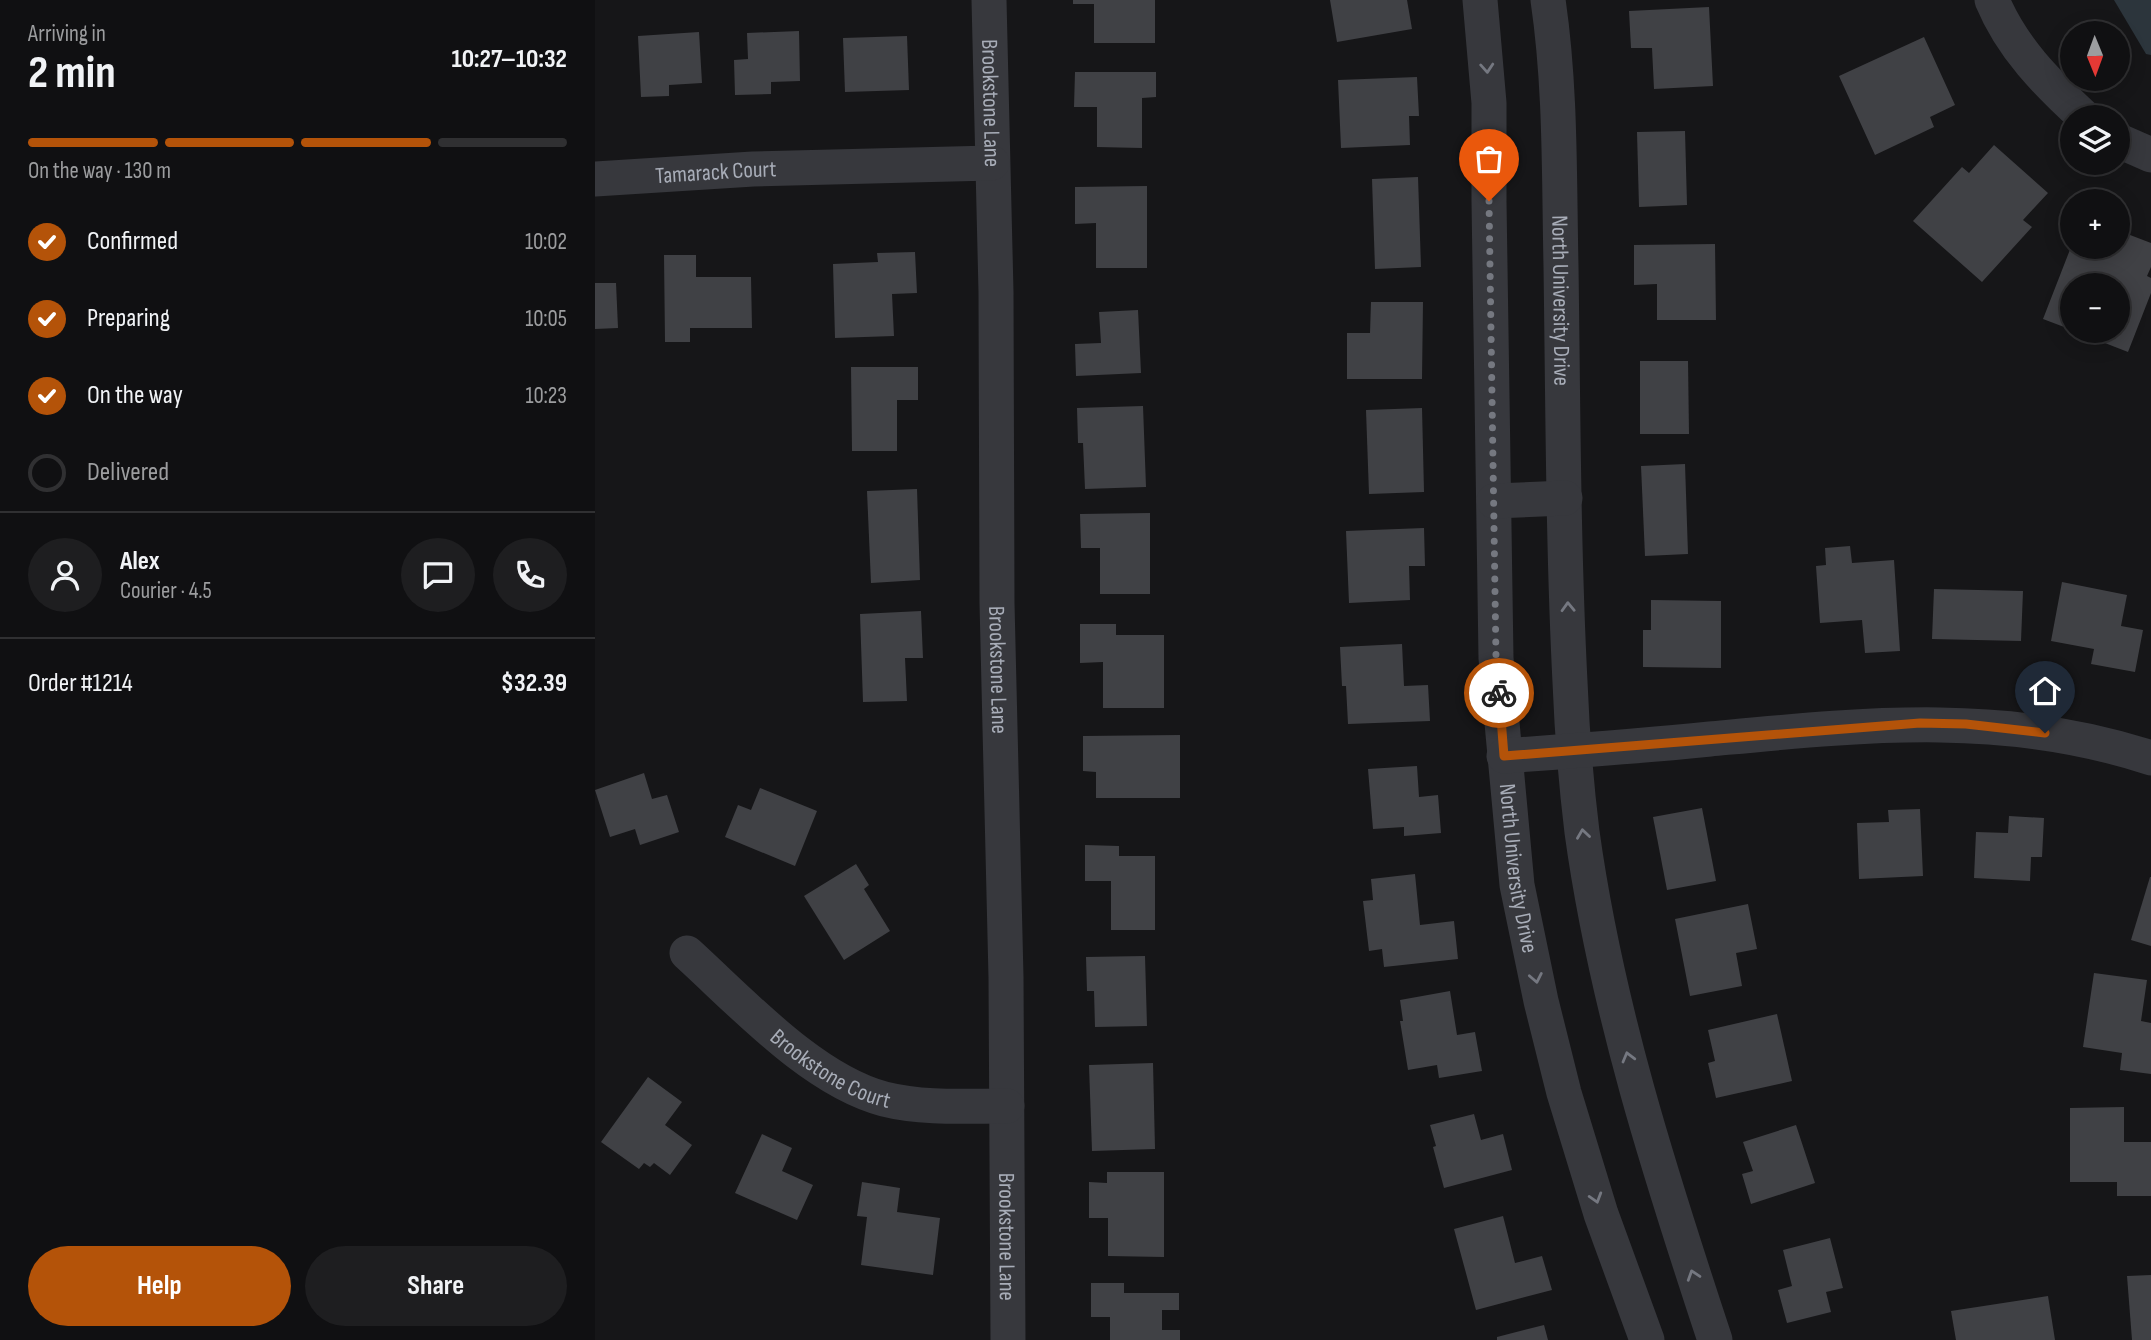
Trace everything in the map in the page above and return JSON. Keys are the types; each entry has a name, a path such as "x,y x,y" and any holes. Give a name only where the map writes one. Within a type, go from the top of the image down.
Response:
{"street":[{"name":"Brookstone Lane","path":"989,0 996,292 997,603 1006,977 1008,1340"},
{"name":"North University Drive","path":"1480,0 1489,103 1496,657 1517,885 1541,1001 1564,1093 1601,1214 1647,1340"},
{"name":"North University Drive","path":"1548,0 1553,38 1559,151 1570,684 1582,830 1599,930 1627,1055 1669,1202 1715,1340"},
{"path":"1992,0 2001,23 2024,56 2042,79 2071,105"},
{"path":"2130,146 2151,155"},
{"name":"Tamarack Court","path":"595,179 753,169 992,163"},
{"path":"1494,502 1565,498"},
{"path":"1504,756 1920,723 1966,724 2045,733 2151,758"},
{"name":"Brookstone Court","path":"687,953 798,1054 844,1082 881,1098 912,1104 1007,1106"}],"shaded area":[{"path":"2114,0 2151,0 2151,55 2146,54 2130,27 2130,21 2126,21"}],"building":[{"path":"1073,0 1155,0 1155,43 1094,43 1094,4 1073,4"},
{"path":"1330,0 1407,0 1412,29 1337,42"},
{"path":"1709,7 1713,86 1654,89 1652,48 1631,48 1629,11"},
{"path":"799,31 800,81 771,82 771,94 735,95 734,60 748,59 747,33"},
{"path":"699,32 702,83 669,85 669,96 641,97 638,36"},
{"path":"907,36 909,90 845,92 843,38"},
{"path":"1924,37 1955,105 1930,117 1934,127 1875,155 1839,76"},
{"path":"1075,72 1156,72 1156,97 1142,98 1142,148 1097,147 1097,107 1074,107"},
{"path":"1417,77 1419,116 1409,116 1410,145 1341,148 1338,80"},
{"path":"1685,131 1687,205 1639,207 1637,132"},
{"path":"1994,145 2048,193 2023,220 2032,227 1982,282 1913,221 1962,167 1969,173"},
{"path":"1418,177 1421,267 1375,269 1372,179"},
{"path":"1147,186 1147,268 1096,268 1096,223 1075,224 1075,187"},
{"path":"2130,235 2151,243 2151,267 2147,276 2151,278 2151,293 2128,352 2105,343 2130,343 2130,273 2061,273 2066,259 2130,259"},
{"path":"1715,244 1716,320 1657,320 1657,284 1634,285 1634,245"},
{"path":"915,252 917,293 892,294 894,336 835,338 833,264 878,262 877,253"},
{"path":"664,255 696,255 696,277 751,277 752,328 690,328 690,342 665,342"},
{"path":"2060,275 2060,325 2043,319"},
{"path":"595,283 616,283 618,328 595,329"},
{"path":"1371,302 1423,302 1422,379 1347,379 1347,333 1370,333"},
{"path":"1138,310 1141,373 1076,376 1075,344 1101,343 1099,312"},
{"path":"1640,361 1688,361 1689,434 1640,434"},
{"path":"851,367 918,367 918,400 897,400 897,451 852,451"},
{"path":"1143,406 1146,487 1085,489 1083,443 1078,443 1077,408"},
{"path":"1422,408 1424,492 1369,494 1366,410"},
{"path":"1685,464 1688,554 1645,556 1641,466"},
{"path":"917,489 920,580 871,583 867,491"},
{"path":"1150,513 1150,594 1100,594 1100,548 1081,548 1080,514"},
{"path":"1424,528 1425,566 1409,566 1410,600 1349,603 1346,531"},
{"path":"1850,546 1852,563 1894,560 1900,651 1865,653 1862,620 1820,623 1816,566 1826,565 1825,548"},
{"path":"2062,582 2127,595 2121,626 2143,630 2135,672 2091,664 2094,649 2051,641"},
{"path":"1934,589 2023,591 2021,641 1932,639"},
{"path":"1651,600 1721,601 1721,668 1643,667 1643,630 1651,630"},
{"path":"921,611 923,658 905,658 907,701 863,702 860,614"},
{"path":"1080,624 1116,624 1116,635 1164,635 1164,708 1103,708 1103,662 1080,663"},
{"path":"1402,644 1404,686 1428,685 1430,721 1348,724 1340,647"},
{"path":"1180,735 1180,798 1096,798 1096,772 1083,771 1083,736"},
{"path":"1417,766 1419,797 1438,795 1441,833 1404,836 1404,827 1373,829 1368,769"},
{"path":"644,773 652,799 667,795 679,832 640,845 635,829 610,837 595,790"},
{"path":"760,788 817,811 795,866 725,837 738,805 751,810"},
{"path":"1702,808 1716,881 1667,890 1653,817"},
{"path":"1920,809 1923,876 1859,879 1857,823 1889,822 1888,810"},
{"path":"2009,816 2044,818 2042,857 2031,857 2030,881 1974,878 1976,832 2008,833"},
{"path":"1085,845 1119,846 1119,856 1155,856 1155,930 1111,930 1111,881 1085,881"},
{"path":"856,864 869,885 864,889 890,931 844,960 804,896"},
{"path":"1415,874 1420,925 1454,921 1458,959 1384,967 1382,949 1369,951 1363,901 1373,900 1371,879"},
{"path":"2151,877 2151,946 2131,940"},
{"path":"1748,904 1757,949 1736,953 1742,986 1690,996 1675,919"},
{"path":"1145,956 1147,1026 1095,1027 1094,991 1087,991 1086,957"},
{"path":"2094,973 2147,980 2141,1021 2151,1023 2151,1074 2120,1070 2122,1053 2083,1047"},
{"path":"1450,991 1457,1035 1475,1032 1482,1071 1439,1078 1437,1065 1408,1070 1400,1021 1403,1021 1400,1000"},
{"path":"1777,1014 1792,1081 1716,1098 1708,1063 1715,1061 1708,1030"},
{"path":"1153,1063 1155,1149 1092,1151 1089,1065"},
{"path":"648,1077 682,1102 665,1125 692,1145 670,1175 654,1163 650,1167 644,1163 639,1169 601,1142"},
{"path":"2124,1107 2124,1142 2151,1142 2151,1196 2117,1196 2117,1182 2070,1182 2070,1108"},
{"path":"1474,1114 1481,1140 1503,1134 1512,1170 1444,1188 1430,1125"},
{"path":"1796,1125 1815,1183 1751,1204 1742,1174 1753,1171 1743,1142"},
{"path":"762,1134 792,1148 782,1171 813,1185 797,1220 735,1193"},
{"path":"1107,1172 1164,1172 1164,1257 1108,1256 1108,1218 1089,1218 1089,1182 1107,1183"},
{"path":"862,1182 900,1188 897,1212 940,1218 933,1275 861,1265 867,1217 857,1216"},
{"path":"1503,1216 1515,1263 1542,1256 1552,1290 1476,1310 1454,1229"},
{"path":"1830,1238 1843,1288 1826,1292 1831,1312 1787,1323 1778,1290 1792,1286 1783,1250"},
{"path":"2151,1275 2151,1340 2132,1340 2127,1276"},
{"path":"1091,1283 1124,1283 1124,1293 1179,1293 1179,1310 1162,1310 1162,1330 1180,1330 1180,1340 1110,1340 1110,1317 1091,1317"},
{"path":"2048,1296 2055,1340 1956,1340 1951,1311"},
{"path":"1544,1325 1548,1340 1497,1340 1497,1337"}],"way so far":[{"path":"1489,201 1496,657 1499,693"}],"route":[{"path":"1499,693 1504,756 1920,723 1966,724 2045,733"}]}
